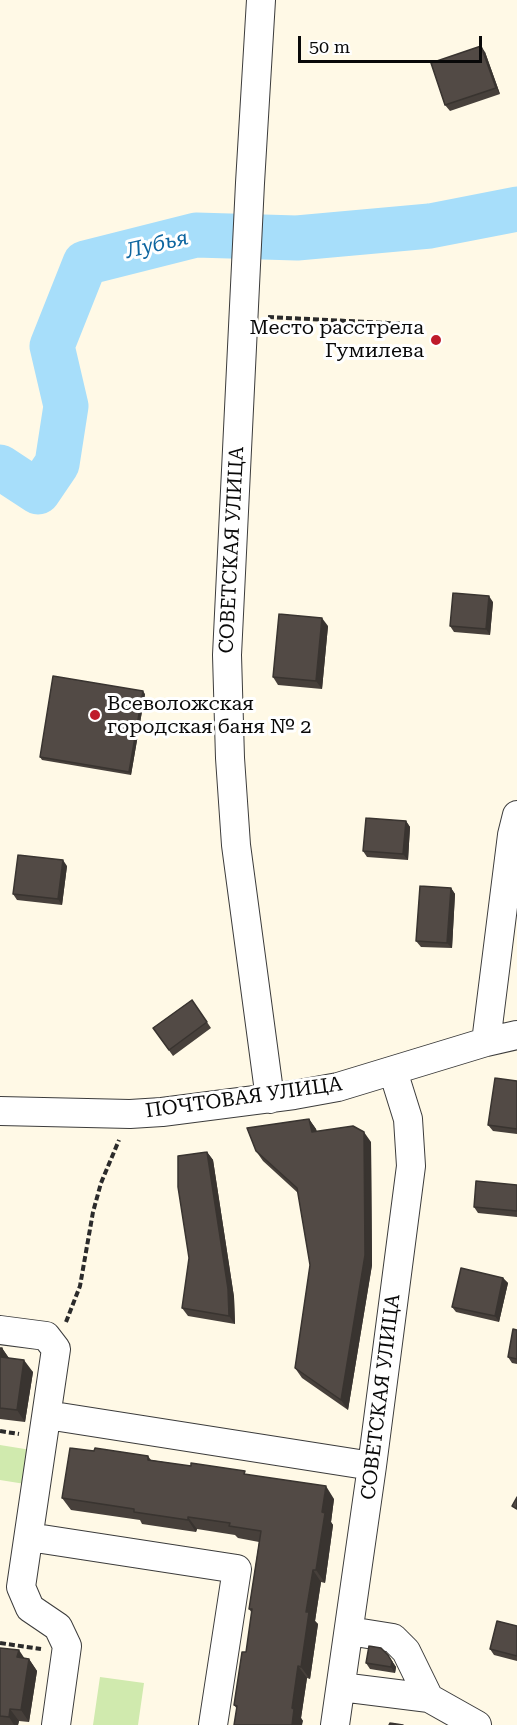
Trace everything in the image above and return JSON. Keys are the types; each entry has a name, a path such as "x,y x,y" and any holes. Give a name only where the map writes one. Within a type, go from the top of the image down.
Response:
{"street":[{"name":"СОВЕТСКАЯ УЛИЦА","path":"261,0 227,655 230,758 236,845 270,1099"},
{"path":"486,1042 512,835 517,815"},
{"name":"ПОЧТОВАЯ УЛИЦА","path":"0,1111 130,1114 270,1099 338,1087 486,1042 517,1035"},
{"name":"СОВЕТСКАЯ УЛИЦА","path":"335,1725 411,1166 408,1119 393,1071"},
{"path":"0,1330 46,1336 56,1349 21,1587 30,1608 58,1627 67,1646 56,1725"},
{"path":"47,1415 372,1466"},
{"path":"28,1537 237,1569 213,1725"},
{"path":"349,1631 393,1638 406,1651 429,1698"},
{"path":"341,1687 429,1698 477,1725"}],"path":[{"path":"266,317 408,324"},
{"path":"56,1349 80,1286 93,1212 101,1183 130,1114"},
{"path":"0,1643 66,1653"}],"green space":[{"path":"0,1445 31,1450 25,1484 0,1480"},
{"path":"100,1677 144,1683 138,1725 93,1725"}],"building":[{"path":"481,46 496,88 445,105 431,63"},
{"path":"453,593 489,596 486,629 450,626"},
{"path":"279,614 322,618 316,681 273,677"},
{"name":"Всеволожская городская баня № 2","path":"53,676 143,691 129,772 40,757"},
{"path":"366,818 406,821 403,854 363,851"},
{"path":"18,855 63,860 58,899 13,894"},
{"path":"420,886 451,888 447,943 416,941"},
{"path":"192,1000 207,1022 169,1050 153,1028"},
{"path":"495,1078 517,1081 517,1129 488,1125"},
{"path":"309,1119 312,1132 353,1126 364,1132 365,1255 341,1400 295,1368 310,1265 297,1188 256,1151 247,1128"},
{"path":"207,1152 228,1289 229,1316 182,1308 189,1258 178,1187 178,1156"},
{"path":"476,1181 517,1185 517,1211 474,1207"},
{"path":"461,1268 503,1278 495,1316 452,1307"},
{"path":"513,1329 517,1330 517,1359 508,1357"},
{"path":"0,1348 2,1348 1,1357 24,1360 17,1410 0,1408"},
{"path":"70,1448 94,1451 95,1448 148,1456 148,1460 191,1466 191,1463 245,1471 244,1474 326,1486 322,1512 325,1513 316,1570 313,1570 306,1612 309,1612 301,1667 298,1666 292,1725 234,1725 237,1706 234,1705 242,1652 246,1652 252,1609 249,1609 261,1531 229,1526 230,1523 188,1517 188,1520 134,1512 134,1509 62,1498"},
{"path":"517,1497 517,1509 512,1506"},
{"path":"497,1621 517,1626 517,1656 490,1649"},
{"path":"369,1646 381,1648 392,1662 391,1667 366,1663"},
{"path":"0,1648 19,1650 17,1657 29,1659 21,1710 10,1709 9,1717 0,1716"}],"waterway":[{"name":"Лубья","path":"0,467 38,492 57,464 66,406 52,346 85,263 196,235 297,238 430,226 517,209"}],"place":[{"name":"Место расстрела Гумилева","path":"436,340"},
{"name":"Всеволожская городская баня № 2","path":"95,715"}]}
